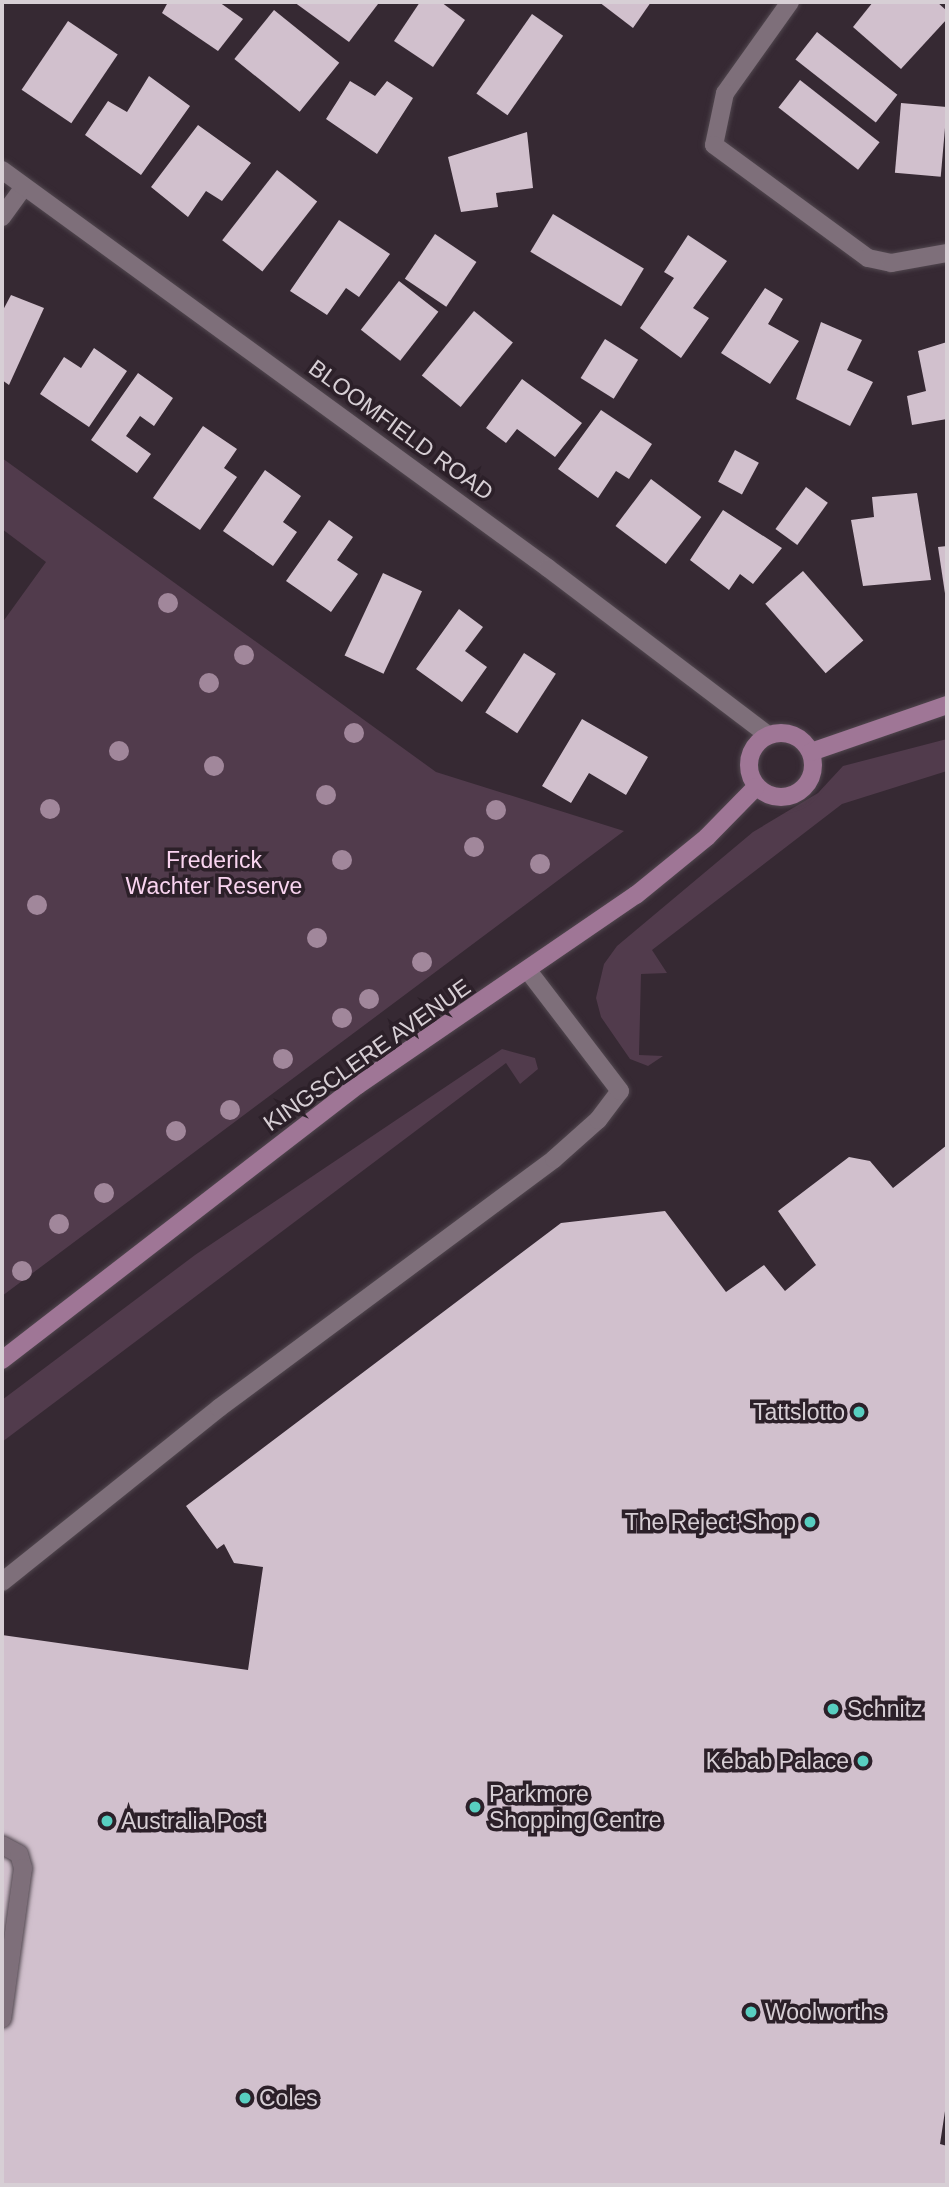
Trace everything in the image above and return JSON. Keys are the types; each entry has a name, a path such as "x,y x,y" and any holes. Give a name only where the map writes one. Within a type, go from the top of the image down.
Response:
{"main road":[{"path":"811,752 947,705"},
{"path":"768,735 793,735 811,752 811,776 795,794 778,797 756,787 748,762 754,746 768,735"},
{"name":"KINGSCLERE AVENUE","path":"2,1360 358,1085 529,972 636,895 707,837 756,787"}],"street":[{"path":"790,2 725,93 714,145 868,258 891,262 947,253"},
{"name":"BLOOMFIELD ROAD","path":"2,170 548,568 768,735"},
{"path":"2,217 24,187"},
{"path":"2,1582 219,1408 554,1159 597,1120 620,1091 529,972"},
{"path":"2,1845 19,1854 23,1868 2,2019"}],"green space":[{"name":"Frederick Wachter Reserve","path":"2,458 436,772 624,831 2,1296 2,623 46,562 2,529"},
{"path":"947,739 947,771 842,804 652,950 667,973 641,974 639,1055 663,1056 648,1066 630,1059 601,1017 596,998 604,964 617,946 753,832 818,793 843,766"},
{"path":"502,1049 535,1058 538,1069 520,1084 506,1063 2,1442 2,1400 195,1255"}],"building":[{"path":"168,2 219,2 243,19 218,51 162,13"},
{"path":"294,2 375,2 378,4 349,42"},
{"path":"420,2 441,2 465,20 433,67 394,41"},
{"path":"599,2 651,2 633,28"},
{"path":"873,2 937,2 947,11 947,19 901,69 853,27"},
{"path":"274,10 339,63 300,112 234,59"},
{"path":"532,14 563,36 507,115 476,93"},
{"path":"68,21 118,55 71,123 22,90"},
{"path":"817,32 897,95 876,122 795,60"},
{"path":"149,76 190,106 141,175 85,135 108,101 127,112"},
{"path":"800,80 880,142 858,170 778,108"},
{"path":"350,81 375,96 387,81 413,98 377,154 326,119"},
{"path":"901,103 947,107 941,177 895,173"},
{"path":"198,125 251,163 222,201 206,191 188,217 151,187"},
{"path":"527,132 533,188 496,193 498,207 461,212 448,157"},
{"path":"277,170 317,201 262,272 222,240"},
{"path":"553,214 644,269 621,306 530,252"},
{"path":"339,220 390,254 359,297 346,288 327,315 290,291"},
{"path":"435,234 476,262 446,307 405,279"},
{"path":"688,235 727,261 693,308 709,318 681,358 640,328 674,278 664,272"},
{"path":"399,281 438,312 400,361 361,330"},
{"path":"765,288 783,299 768,324 799,341 770,384 721,353"},
{"path":"11,295 44,308 9,385 2,380 2,312"},
{"path":"474,311 513,342 461,407 422,376"},
{"path":"821,322 862,340 847,370 873,382 850,426 796,399"},
{"path":"605,339 638,360 614,399 581,378"},
{"path":"947,342 947,419 912,425 907,396 926,391 918,351"},
{"path":"94,348 127,371 89,427 40,394 64,357 81,368"},
{"path":"138,373 173,398 154,426 140,416 126,436 151,454 137,473 91,440"},
{"path":"522,379 582,423 555,457 517,429 506,443 486,428"},
{"path":"601,410 652,444 629,479 616,471 598,498 558,469"},
{"path":"203,426 237,449 224,468 237,477 200,530 153,498"},
{"path":"735,450 759,463 742,494 718,482"},
{"path":"265,470 301,496 283,522 297,532 273,566 223,531"},
{"path":"651,479 701,517 666,564 615,526"},
{"path":"806,487 828,503 797,545 775,529"},
{"path":"917,493 931,580 863,586 851,520 874,517 872,497"},
{"path":"723,510 782,548 753,584 740,574 729,590 690,560"},
{"path":"329,520 353,537 337,560 358,574 331,612 286,581"},
{"path":"947,546 947,600 946,600 938,547"},
{"path":"803,571 863,640 826,673 765,604"},
{"path":"383,573 422,591 384,674 345,655"},
{"path":"459,609 483,627 465,651 487,667 462,702 416,669"},
{"path":"524,653 556,674 517,733 485,713"},
{"path":"582,719 648,757 626,795 589,773 571,803 542,786"},
{"name":"Parkmore Shopping Centre","path":"947,1145 947,2098 940,2144 947,2146 947,2185 2,2185 2,1635 248,1670 263,1567 234,1563 224,1544 217,1549 186,1506 561,1223 665,1211 726,1292 764,1265 785,1291 816,1265 778,1211 849,1157 870,1161 893,1188"}],"place":[{"name":"Tattslotto","path":"859,1412"},
{"name":"The Reject Shop","path":"810,1522"},
{"name":"Schnitz","path":"833,1709"},
{"name":"Kebab Palace","path":"863,1761"},
{"name":"Parkmore Shopping Centre","path":"475,1807"},
{"name":"Australia Post","path":"107,1821"},
{"name":"Woolworths","path":"751,2012"},
{"name":"Coles","path":"245,2098"}]}
